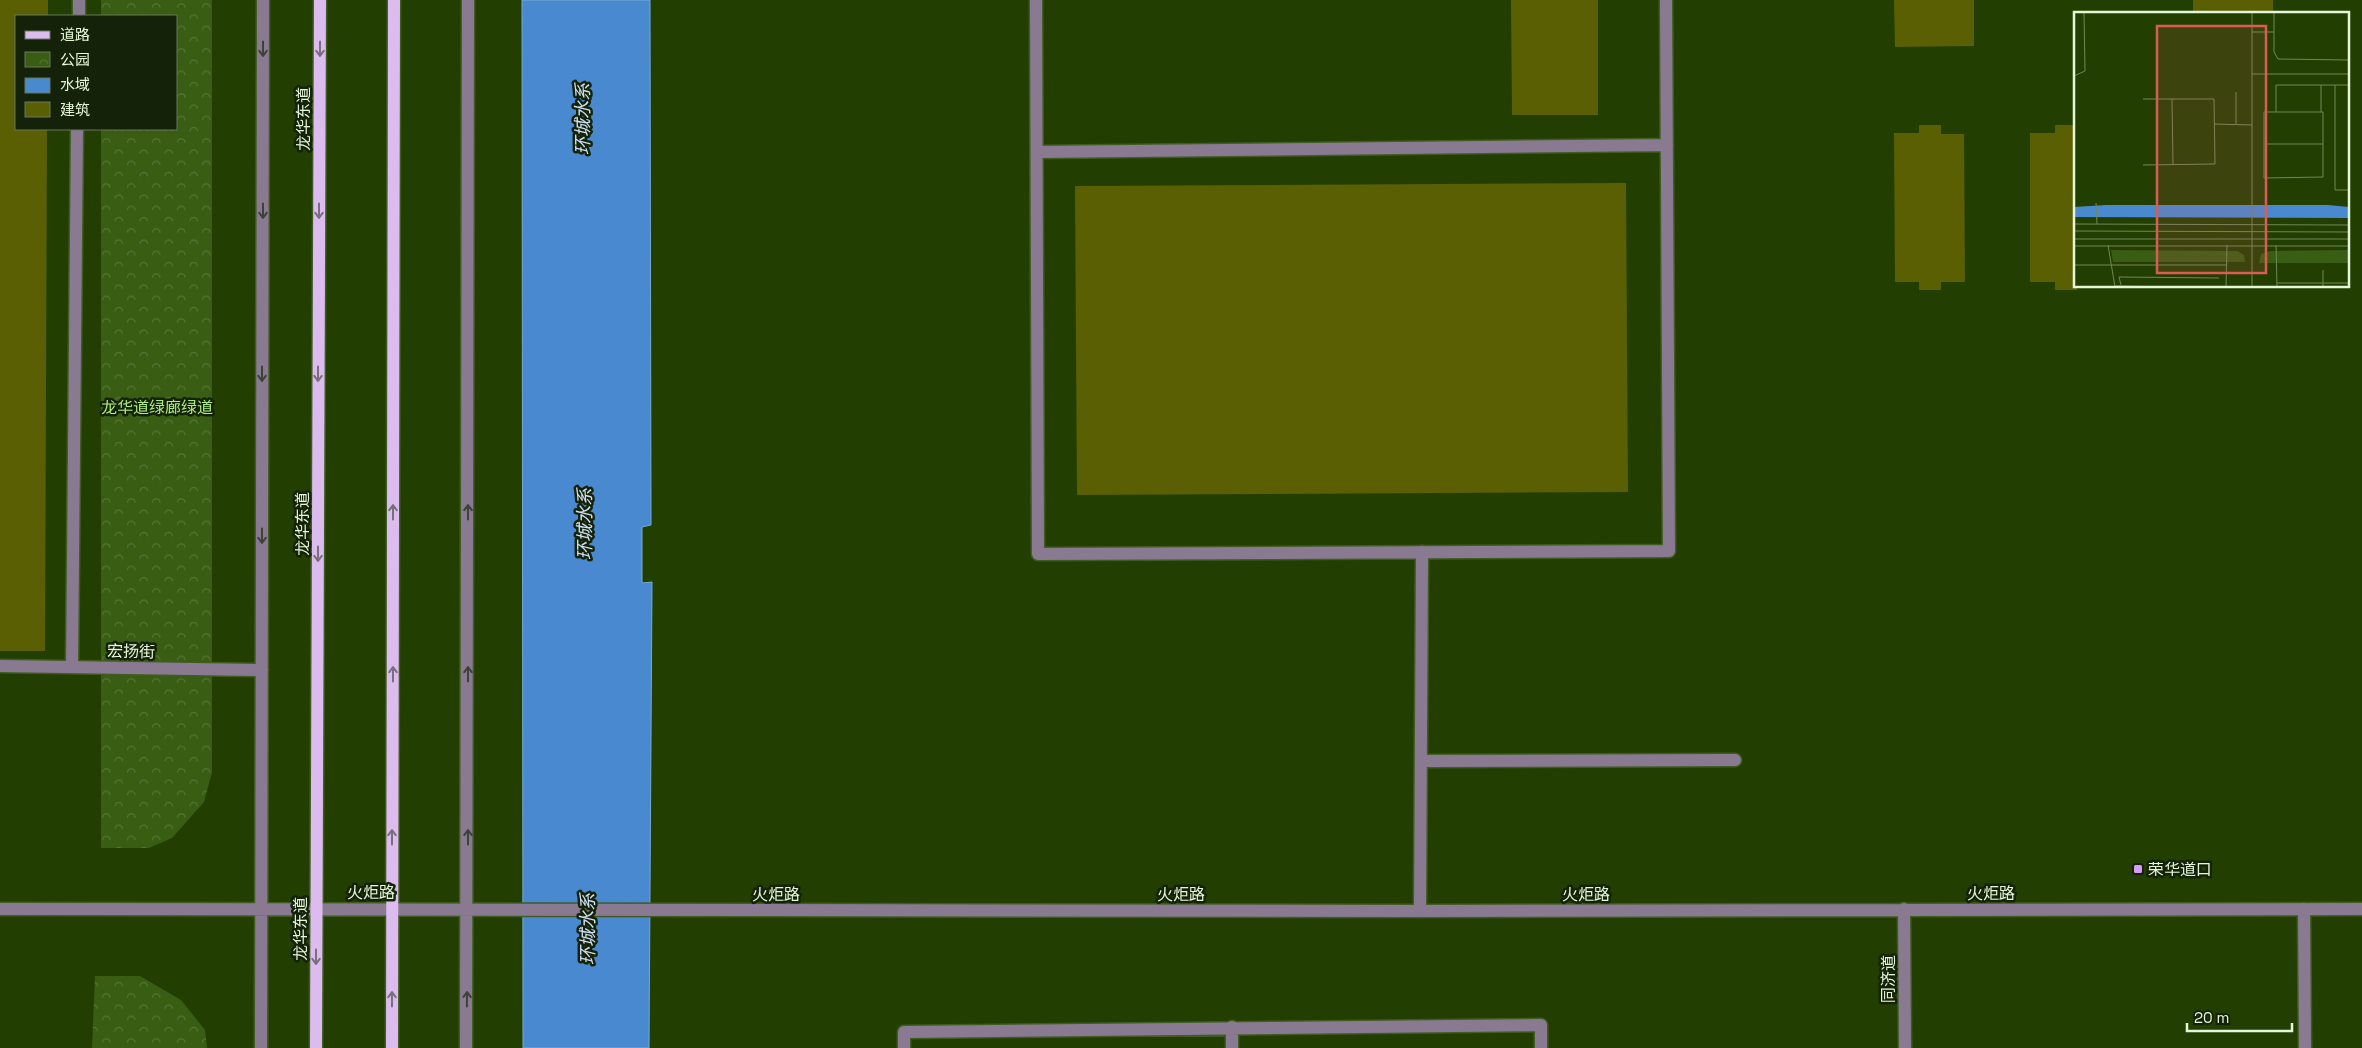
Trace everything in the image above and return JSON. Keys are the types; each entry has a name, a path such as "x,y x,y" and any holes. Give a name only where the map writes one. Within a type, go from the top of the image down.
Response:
{"main road":[{"name":"龙华东道","path":"316,1048 320,0"},
{"path":"392,1048 394,0"}],"street":[{"path":"79,0 79,15"},
{"path":"261,1048 263,0"},
{"path":"466,1048 468,908 468,0"},
{"path":"1036,0 1038,554 1669,551 1666,0"},
{"path":"72,666 78,130"},
{"path":"1037,152 1667,145"},
{"path":"1420,911 1422,552"},
{"name":"宏扬街","path":"0,666 262,670"},
{"path":"1421,761 1735,760"},
{"name":"火炬路","path":"0,909 520,908 1420,911 2362,909"},
{"name":"同济道","path":"1904,909 1905,1048"},
{"path":"2304,909 2305,1048"},
{"path":"904,1048 904,1032 1541,1025 1541,1048"},
{"path":"1232,1027 1232,1048"}],"green space":[{"name":"龙华道绿廊绿道","path":"101,0 212,0 212,772 204,802 172,838 149,848 101,848 101,130 178,130 178,15 101,15"},
{"path":"95,976 140,976 181,1000 205,1030 207,1048 92,1048"}],"water":[{"name":"环城水系","path":"522,0 650,0 651,525 642,527 642,583 652,582 649,1048 523,1048"}],"building":[{"path":"0,0 48,0 48,15 15,15 15,130 47,130 45,651 0,651"},
{"path":"1511,0 1598,0 1598,115 1512,115"},
{"path":"1894,0 1974,0 1974,46 1895,47"},
{"path":"2193,0 2273,0 2273,12 2193,12"},
{"path":"1919,125 1941,125 1941,134 1964,134 1965,282 1941,282 1941,290 1919,290 1919,282 1895,282 1894,133 1919,133"},
{"path":"2055,125 2074,125 2074,288 2077,288 2077,290 2055,290 2055,282 2030,282 2030,133 2055,133"},
{"path":"1626,183 1628,492 1077,495 1075,186"}],"place":[{"name":"荣华道口","path":"2138,869"}]}
